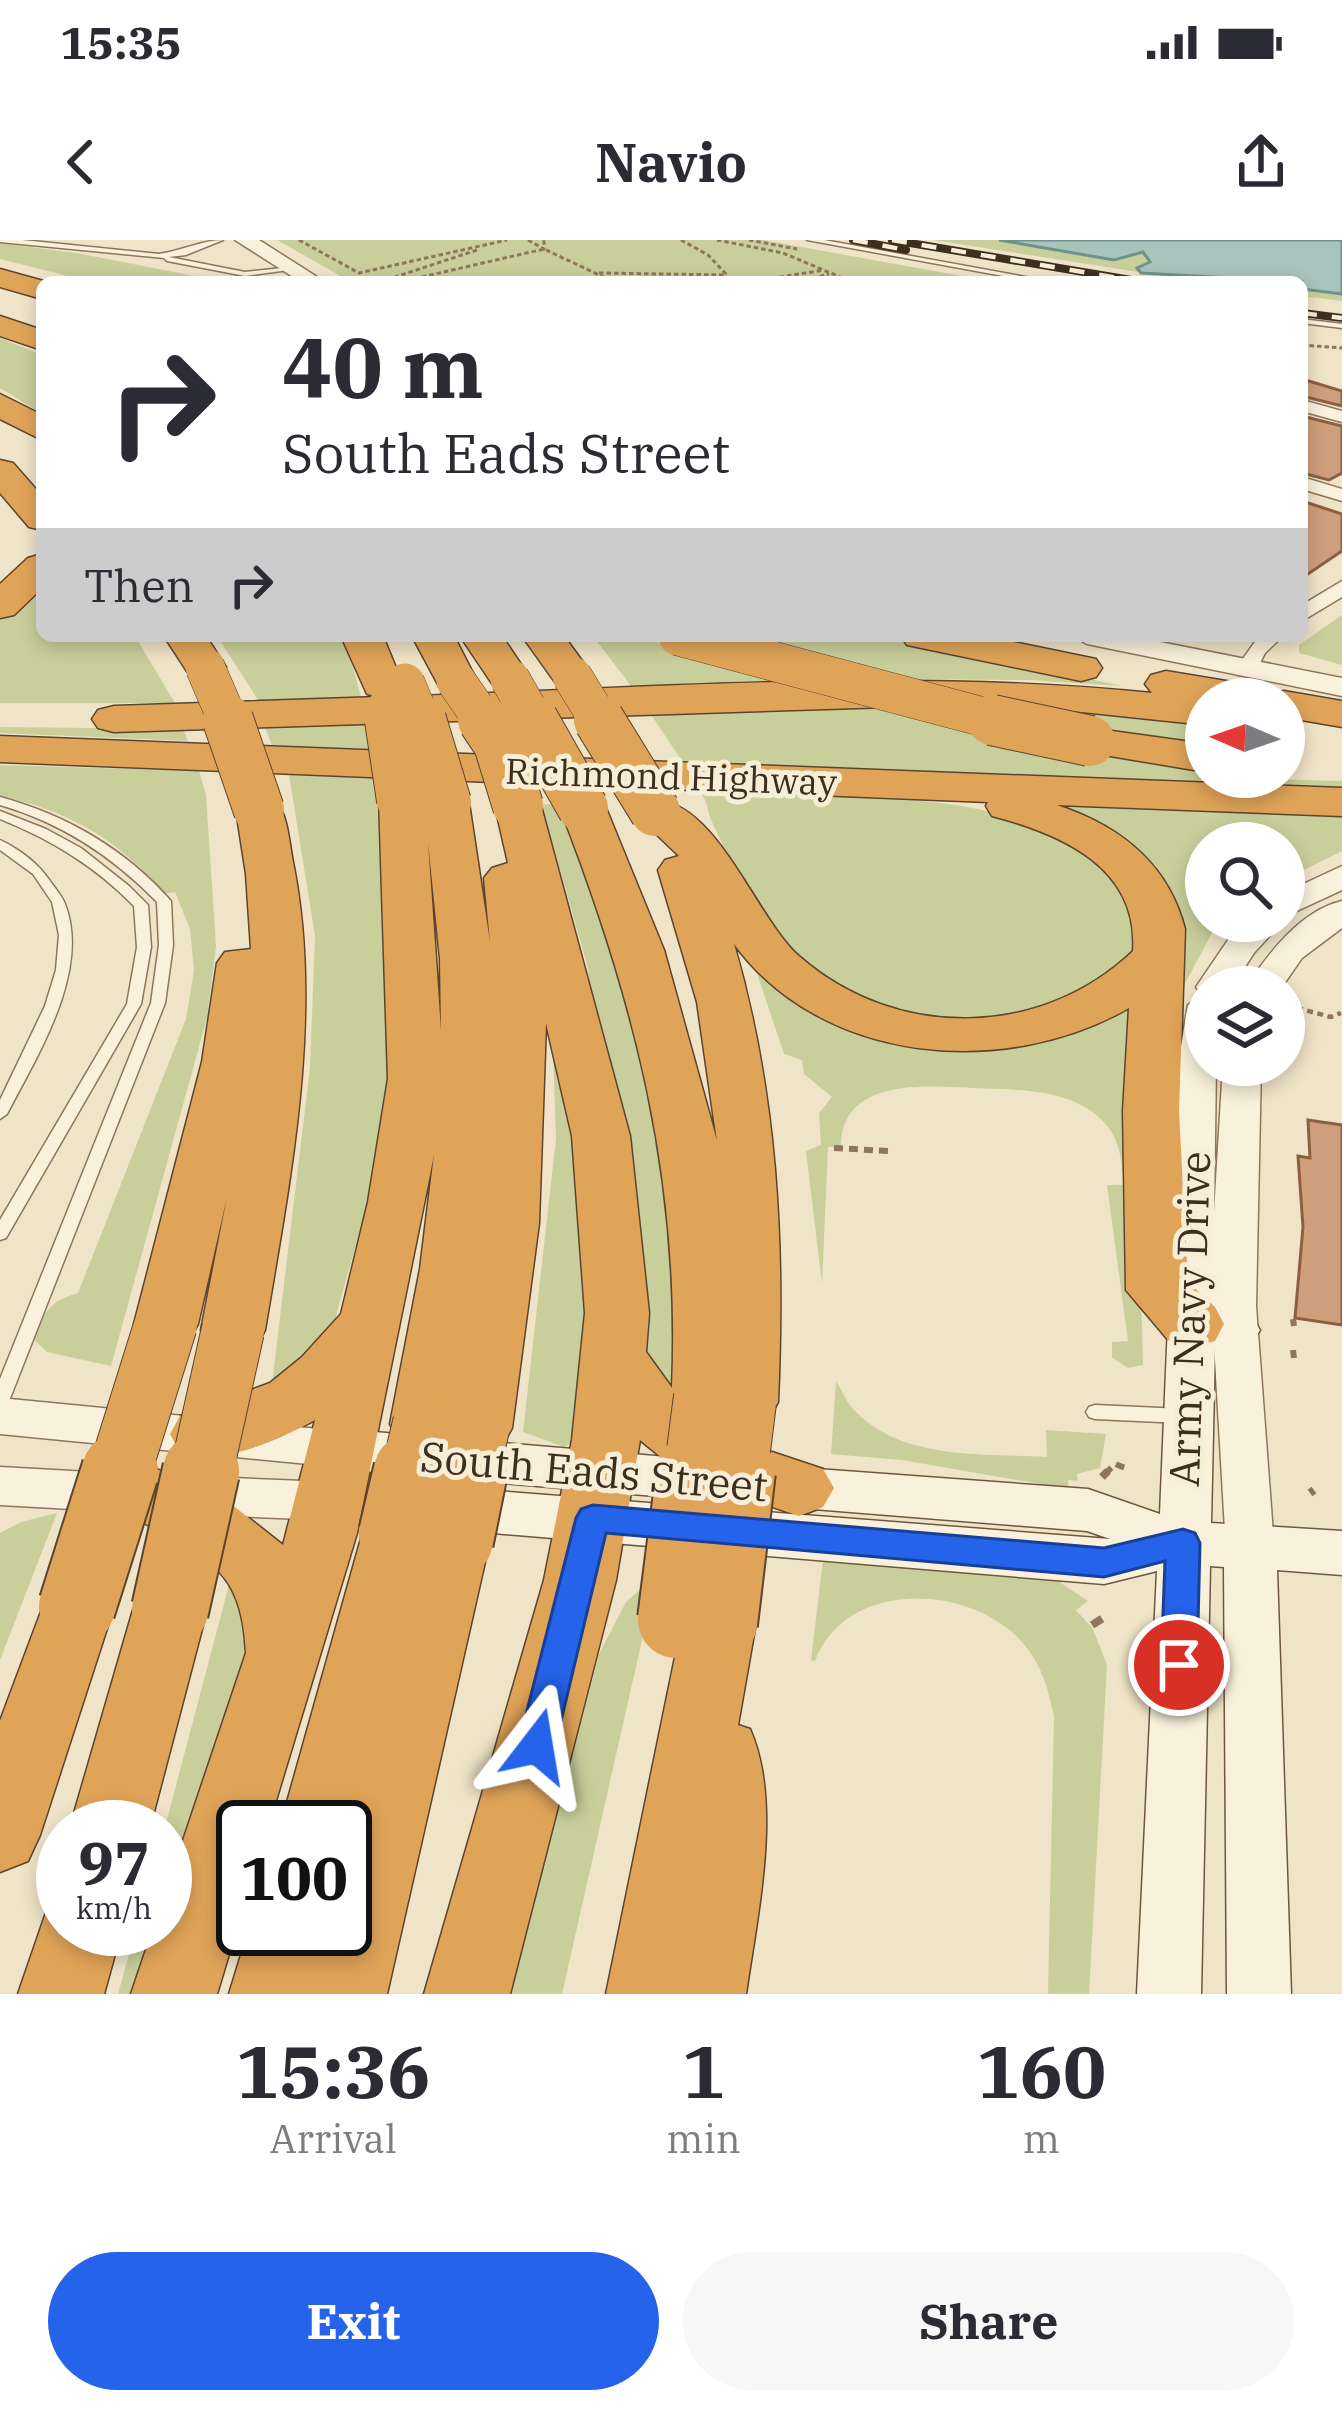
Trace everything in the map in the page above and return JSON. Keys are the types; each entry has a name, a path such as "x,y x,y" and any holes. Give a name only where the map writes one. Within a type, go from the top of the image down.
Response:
{"highway":[{"path":"0,278 36,288"},
{"path":"0,307 36,319"},
{"path":"0,325 36,339"},
{"path":"0,404 36,426"},
{"path":"0,440 36,468"},
{"path":"0,471 36,512"},
{"path":"0,606 36,572"},
{"path":"344,1994 426,1538 451,1426 513,1203 520,1081 519,974 509,879 428,737 366,642"},
{"path":"383,642 393,684"},
{"path":"174,1994 281,1669 334,1475 398,1202 416,1078 479,742 437,642"},
{"path":"485,642 583,808 648,978 686,1117 725,1399"},
{"path":"547,642 655,812 710,946 746,1101 753,1271 725,1399 669,1896 649,1994"},
{"path":"700,642 956,712 1090,741 1185,755"},
{"path":"963,642 1210,678"},
{"path":"117,1800 170,1610 233,1330 259,1180 276,1019 277,923 259,810 239,746 195,651"},
{"name":"Richmond Highway","path":"0,718 330,715 921,693 1053,696 1185,710"},
{"path":"1305,708 1342,714"},
{"path":"1305,725 1342,730"},
{"name":"Richmond Highway","path":"0,752 1342,802"},
{"path":"1305,769 1342,772"},
{"path":"856,784 1004,805 1071,825 1123,859 1148,888 1158,916 1151,1112 1157,1290 1214,1327"},
{"path":"465,804 601,1136 616,1268 615,1356 597,1496 532,1766 467,1994"},
{"path":"0,1835 166,1324 204,1183 238,1016 243,897 259,810"},
{"path":"655,812 706,855 737,913 781,968 816,994 859,1015 963,1034 1034,1028 1080,1016 1120,994 1158,956"},
{"path":"204,1434 268,1414 308,1394 332,1370 374,1309"},
{"path":"615,1356 650,1411 692,1448 728,1468 799,1488"},
{"path":"150,1494 206,1520 266,1574 282,1611 281,1669"},
{"path":"330,1800 426,1538"},
{"path":"697,1621 724,1866 703,1994"},
{"path":"0,1780 68,1631"},
{"path":"61,1994 72,1956"},
{"path":"272,1994 283,1956"}],"main road":[{"name":"Army Navy Drive","path":"1169,1994 1186,1417 1214,1327"},
{"name":"South Eads Street","path":"334,1475 597,1496 1104,1562 1183,1543"},
{"name":"South Eads Street","path":"597,1496 799,1488 1088,1510 1183,1543 1342,1553"},
{"name":"Army Navy Drive","path":"1250,1547 1259,1994"}],"street":[{"path":"245,240 304,276"},
{"path":"1308,408 1342,417"},
{"path":"1308,485 1342,495"},
{"path":"1308,611 1342,587"},
{"path":"1108,642 1230,678"},
{"path":"1251,678 1252,655 1265,642"},
{"path":"1305,686 1342,687"},
{"path":"1305,896 1342,876"},
{"path":"1278,966 1289,951 1342,911"},
{"path":"1229,966 1249,942"},
{"name":"Army Navy Drive","path":"1197,1086 1214,1327 1250,1547"},
{"name":"Army Navy Drive","path":"1214,1327 1240,1086"},
{"name":"South Eads Street","path":"0,1416 204,1434 334,1475"},
{"name":"South Eads Street","path":"0,1486 150,1494 334,1475"}],"lane":[{"path":"0,240 159,256 184,254 219,240"},
{"path":"812,240 1014,276"},
{"path":"159,256 244,274 292,269"},
{"path":"1308,322 1342,326"},
{"path":"0,801 69,826 120,855 164,901 166,945 158,1003 0,1401"},
{"path":"0,815 48,833 104,866 141,905 144,947 134,1004 0,1234"},
{"path":"0,844 21,856 55,889 64,917 65,979 0,1114"},
{"path":"1095,1412 1186,1417"}],"path":[{"path":"299,240 359,273 507,240"},
{"path":"528,240 604,276"},
{"path":"544,240 544,249"},
{"path":"599,273 728,275 708,255 681,240"},
{"path":"717,240 783,253 839,276"},
{"path":"397,276 493,243"},
{"path":"426,276 544,249"},
{"path":"787,276 824,270"},
{"path":"821,276 832,273"},
{"path":"1308,346 1342,349"},
{"path":"1305,1010 1331,1017 1341,1013"},
{"path":"834,1148 888,1151"},
{"path":"1105,1487 1098,1479 1114,1464 1128,1468"},
{"path":"1092,1625 1102,1618"}],"green space":[{"path":"277,240 763,240 962,276 340,276"},
{"path":"933,240 1342,240 1342,301 1308,297 1308,276 1164,276"},
{"path":"0,243 194,276 68,276 0,259"},
{"path":"0,338 36,353 36,410 0,388"},
{"path":"36,588 36,642 139,642 175,703 0,703 0,615"},
{"path":"1342,615 1342,665 1299,653 1299,645"},
{"path":"221,642 342,642 362,700 260,703"},
{"path":"598,642 656,642 808,683 634,690"},
{"path":"748,642 920,642 1122,686 1027,680 883,679"},
{"path":"877,704 1185,764 1185,783 682,761 650,713"},
{"path":"980,704 1185,721 1185,742"},
{"path":"369,724 372,749 272,745 264,726"},
{"path":"0,727 183,729 188,741 0,733"},
{"path":"0,765 199,771 206,795 216,946 207,1018 111,1366 47,1352 34,1340 48,1309 78,1293 186,1019 194,970 190,929 175,892 163,894 111,843 70,819 0,796"},
{"path":"289,775 376,778 389,1087 373,1183 329,1341 272,1384 310,1068 315,936"},
{"path":"1305,780 1342,781 1342,790 1305,788"},
{"path":"701,793 889,798 984,810 1028,822 1078,843 1134,891 1134,957 1074,997 1004,1019 942,1020 877,1006 817,977 772,935 732,865"},
{"path":"541,804 565,805 634,1017 677,1244 677,1394 649,1396 587,964"},
{"path":"1049,804 1342,812 1342,851 1305,870 1305,822 1185,822 1185,942 1207,942 1194,966 1185,966 1185,984 1172,1008 1175,925"},
{"path":"753,962 826,1012 1066,1033 1133,1004 1143,1365 1128,1368 1112,1358 1112,1342 1128,1341 1107,1185 1124,1185 1117,1144 1099,1117 1084,1106 1049,1094 911,1087 870,1097 855,1108 845,1124 841,1147 828,1147 822,1284 806,1151 821,1145 819,1113 832,1097 804,1074 802,1060 784,1054"},
{"path":"551,996 598,1267 575,1441 564,1447 523,1432 556,1139"},
{"path":"836,1381 856,1412 875,1428 921,1447 1047,1457 1046,1430 1106,1434 1100,1468 1077,1474 1078,1481 1068,1480 1069,1489 902,1460 831,1454"},
{"path":"57,1513 0,1660 0,1533"},
{"path":"824,1552 1052,1577 1088,1601 1076,1610 1093,1629 1107,1665 1089,1994 1048,1994 1054,1716 1033,1656 1005,1627 978,1611 915,1599 883,1603 855,1614 831,1633 815,1661 811,1660"},
{"path":"234,1566 263,1626 192,1866 192,1800 172,1800"},
{"path":"644,1586 654,1587 562,1994 510,1994 599,1654 626,1602"},
{"path":"129,1956 165,1956 154,1994 118,1994"}],"water":[{"path":"999,240 1342,240 1342,294 1308,290 1308,276 1141,273 1137,268 1150,262 1143,252 1114,260"}],"building":[{"path":"1308,381 1342,391 1342,406 1308,398"},
{"path":"1308,418 1342,426 1342,473 1329,480 1308,475"},
{"path":"1308,503 1342,514 1342,551 1308,574"},
{"path":"1308,1120 1342,1125 1342,1325 1295,1318 1303,1227 1298,1156 1310,1158"}],"railway":[{"path":"853,240 906,250"},
{"path":"892,240 1107,276"},
{"path":"1308,314 1342,318"}],"route":[{"path":"537,1746 593,1518 1104,1562 1183,1543 1179,1665"}]}
